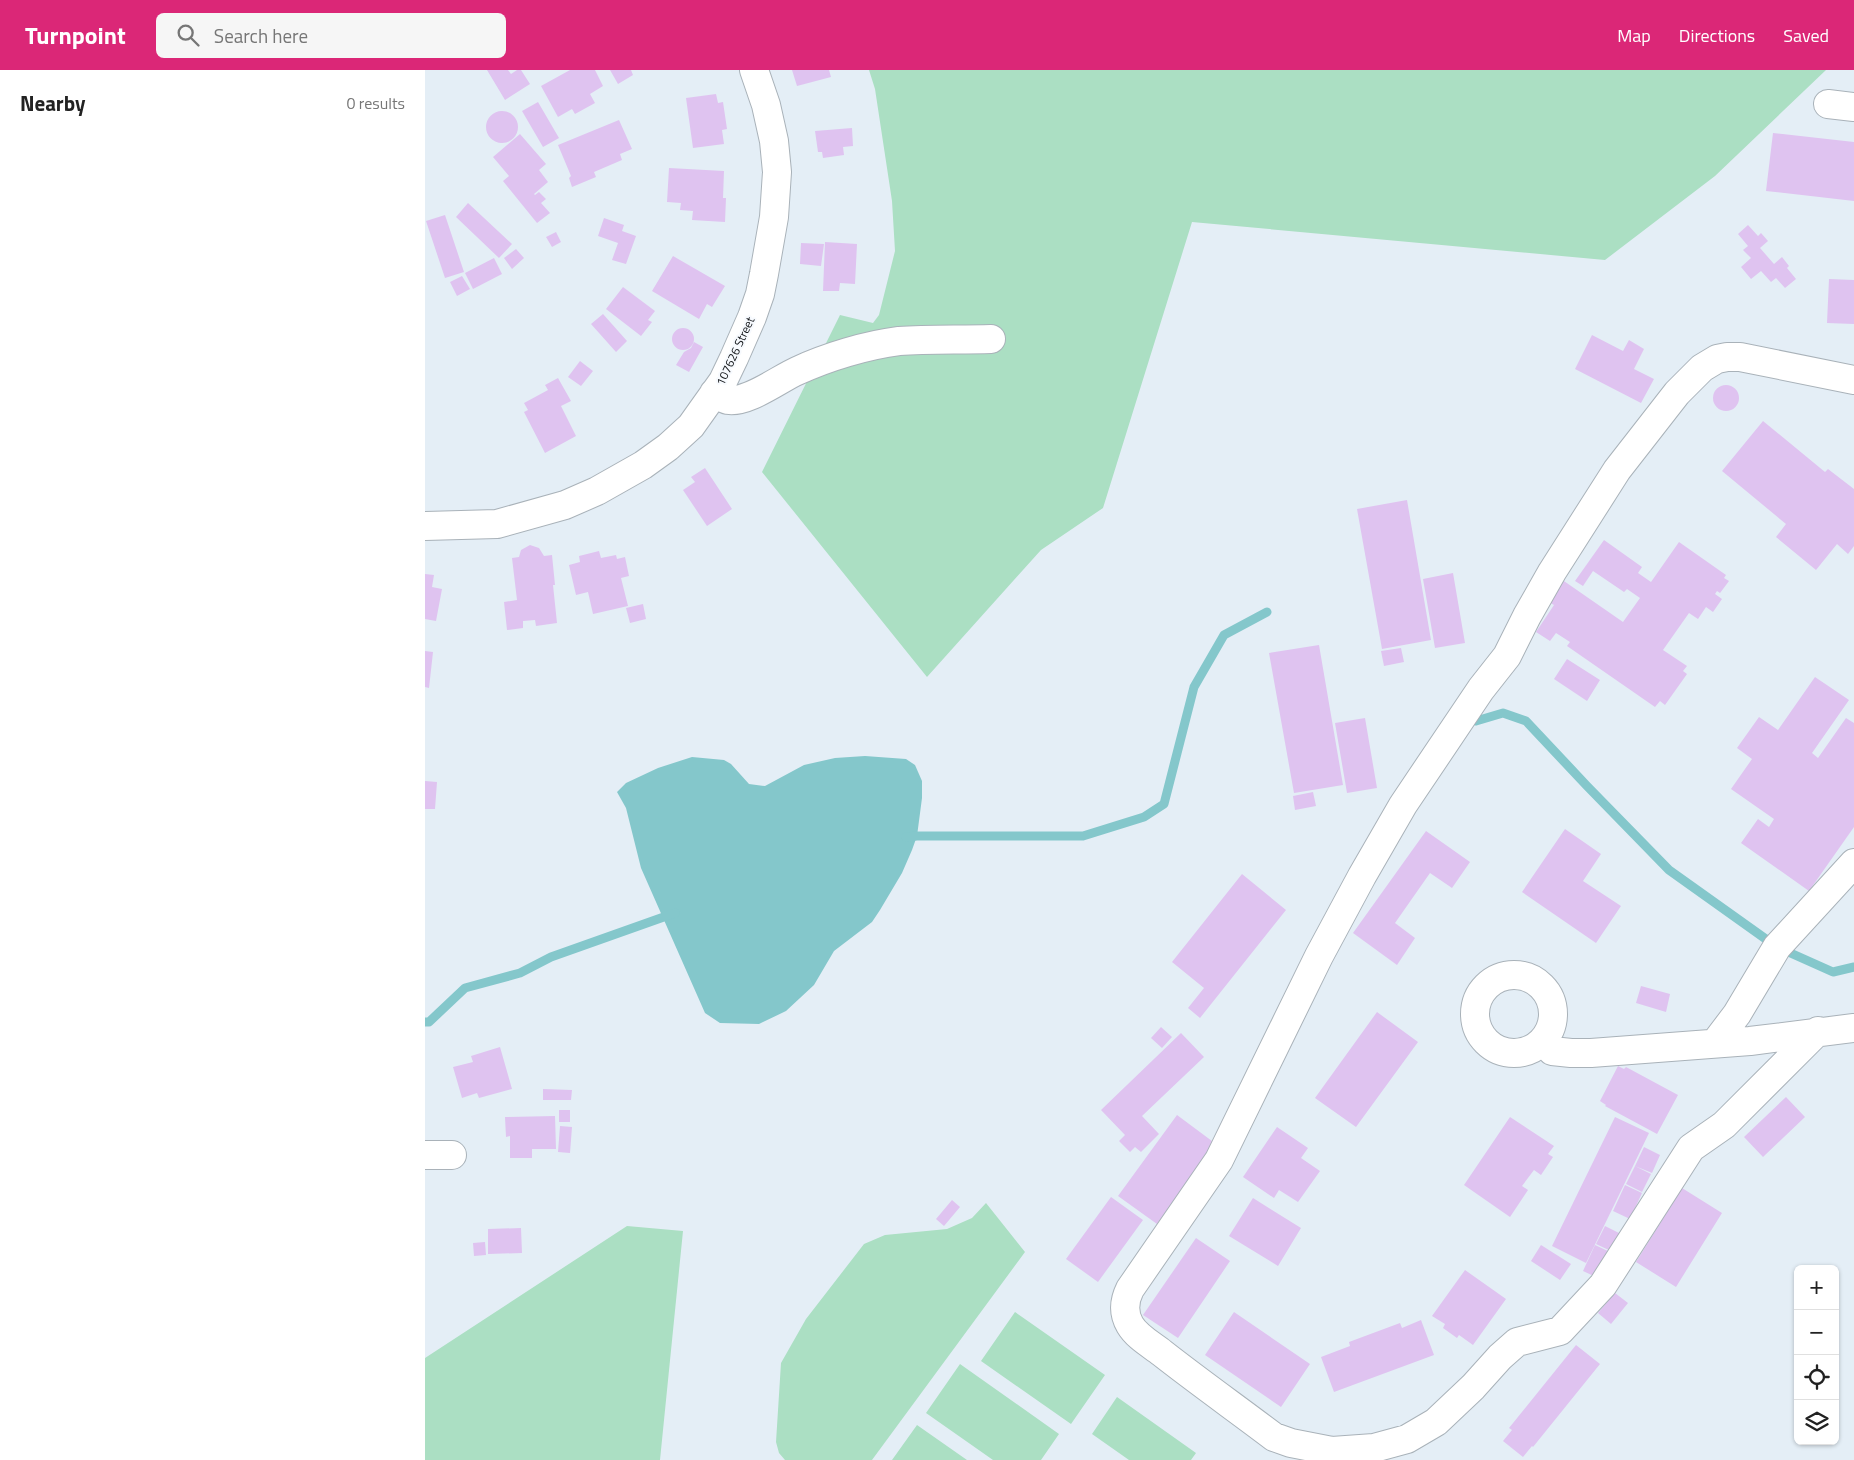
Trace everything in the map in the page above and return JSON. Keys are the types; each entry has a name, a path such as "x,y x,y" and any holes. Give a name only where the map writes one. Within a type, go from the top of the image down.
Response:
{"street":[{"name":"107626 Street","path":"425,526 497,524 565,505 597,491 643,464 668,447 691,426 723,381 757,302 774,217 777,172 775,141 755,70"},
{"path":"714,393 728,400 743,398 778,382 796,371 828,359 874,346 899,342 991,339"},
{"path":"1818,1031 1724,1125 1691,1148 1603,1285 1560,1331 1517,1342 1436,1422 1407,1439 1373,1448 1332,1451 1291,1442 1275,1436 1177,1365 1130,1326 1126,1316 1125,1301 1130,1289 1219,1160 1319,956 1362,876 1403,805 1481,689 1507,656 1552,572 1617,470 1677,393 1702,368 1717,359 1727,356 1740,357 1854,380"},
{"path":"1715,1044 1737,1014 1777,947 1854,863"},
{"path":"1543,1041 1552,1050 1571,1053 1715,1044 1854,1028"},
{"path":"425,1155 452,1155"}],"green space":[{"path":"869,70 1826,70 1715,176 1605,260 1192,222 1103,508 1041,550 927,677 762,472 840,315 873,323 879,315 895,251 892,201 875,89"},
{"path":"986,1203 1025,1252 872,1460 785,1460 779,1453 776,1442 781,1363 806,1319 864,1244 885,1235 947,1229 972,1218"},
{"path":"627,1226 683,1231 660,1460 425,1460 425,1358"},
{"path":"1015,1312 1105,1375 1071,1424 981,1361"},
{"path":"960,1364 1059,1434 1041,1460 993,1460 926,1413"},
{"path":"1117,1397 1196,1453 1191,1460 1129,1460 1092,1434"},
{"path":"917,1425 967,1460 892,1460"}],"water":[{"path":"865,756 906,759 915,765 922,781 922,798 917,836 902,873 872,922 834,951 814,985 786,1011 759,1024 720,1023 705,1013 641,868 626,808 617,792 626,783 658,768 692,757 724,760 731,764 749,784 765,786 804,765 835,758"}],"building":[{"path":"487,70 508,70 511,74 521,70 530,84 505,100"},
{"path":"570,70 595,70 603,86 590,94 595,103 575,114 572,109 558,117 541,86"},
{"path":"610,70 631,70 633,75 618,84"},
{"path":"792,70 829,70 831,77 797,86"},
{"path":"716,94 718,103 723,102 727,129 722,130 724,144 693,148 686,98"},
{"path":"538,102 559,138 543,147 522,111"},
{"path":"502,111 513,116 518,127 513,138 502,143 491,138 486,127 491,116"},
{"path":"619,120 632,149 620,154 622,160 594,172 596,177 572,187 569,178 571,176 558,145"},
{"path":"852,128 853,146 843,147 844,155 823,158 822,152 818,152 815,131"},
{"path":"1773,133 1854,142 1854,201 1766,191"},
{"path":"520,134 546,164 539,170 548,182 534,194 539,192 546,199 541,203 550,213 537,223 503,181 509,176 493,157"},
{"path":"669,168 724,171 723,198 726,198 725,222 692,220 693,211 680,210 681,203 667,202"},
{"path":"468,203 512,244 499,258 456,217"},
{"path":"445,215 464,272 445,278 426,221"},
{"path":"604,218 624,225 622,231 636,236 626,264 612,260 618,243 598,236"},
{"path":"1748,225 1758,236 1761,233 1768,241 1760,248 1774,264 1782,257 1789,266 1787,268 1796,279 1785,288 1776,278 1771,282 1761,271 1751,279 1741,267 1751,258 1743,250 1748,246 1738,234"},
{"path":"556,232 561,242 552,247 546,237"},
{"path":"825,242 857,244 855,284 840,283 839,291 823,291"},
{"path":"801,243 824,244 821,266 800,264"},
{"path":"516,249 524,258 512,269 504,258"},
{"path":"673,256 725,286 712,307 707,304 699,319 652,291"},
{"path":"494,258 502,274 473,289 465,273"},
{"path":"462,276 470,289 457,296 450,282"},
{"path":"1829,279 1854,280 1854,324 1827,323"},
{"path":"623,287 655,311 648,320 652,322 641,336 606,309"},
{"path":"603,314 627,341 616,352 591,324"},
{"path":"683,328 693,335 694,339 687,349 683,350 673,343 672,339 679,329"},
{"path":"1592,335 1623,351 1629,340 1644,349 1634,369 1654,379 1641,403 1575,369"},
{"path":"694,342 703,347 689,372 676,365 684,352 691,348"},
{"path":"580,361 593,371 581,386 568,377"},
{"path":"558,378 571,401 561,406 576,436 545,453 524,412 528,410 524,403 548,390 545,385"},
{"path":"1726,385 1735,389 1739,398 1735,407 1726,411 1717,407 1713,398 1717,389"},
{"path":"1763,421 1825,472 1828,469 1854,489 1854,546 1848,554 1837,544 1816,570 1776,537 1786,524 1722,471"},
{"path":"705,468 732,509 707,526 683,490 695,482 691,477"},
{"path":"1407,500 1431,640 1382,649 1357,509"},
{"path":"1604,540 1642,567 1638,573 1651,582 1679,542 1726,575 1724,578 1729,581 1720,593 1717,591 1715,594 1722,599 1713,612 1706,607 1698,619 1689,613 1663,650 1687,666 1683,671 1687,674 1665,705 1660,701 1655,707 1567,646 1570,642 1556,633 1550,641 1536,632 1554,605 1547,601 1561,579 1623,622 1640,598 1627,589 1624,592 1593,571 1583,586 1575,581"},
{"path":"530,545 539,548 544,556 552,555 557,623 536,626 535,620 523,621 523,628 507,630 504,602 517,600 512,558 519,557 521,550"},
{"path":"599,551 601,558 616,555 617,559 625,557 629,576 621,578 628,606 593,614 588,592 576,595 569,565 580,562 579,556"},
{"path":"1453,573 1465,643 1435,648 1423,579"},
{"path":"425,574 434,575 432,587 442,589 436,621 425,619"},
{"path":"643,604 646,619 630,623 626,608"},
{"path":"1319,645 1343,785 1294,793 1269,653"},
{"path":"1401,648 1404,662 1384,666 1381,651"},
{"path":"425,651 433,652 429,688 425,687"},
{"path":"1567,659 1600,680 1587,701 1554,679"},
{"path":"1815,677 1849,700 1812,753 1818,758 1846,718 1854,723 1854,827 1809,891 1741,843 1758,819 1769,827 1774,819 1731,789 1752,759 1737,748 1759,717 1778,730"},
{"path":"1365,718 1377,788 1347,793 1335,723"},
{"path":"425,781 437,782 435,809 425,809"},
{"path":"1313,792 1316,806 1295,810 1293,796"},
{"path":"1565,829 1601,854 1583,881 1621,906 1596,943 1522,892"},
{"path":"1426,831 1470,862 1452,888 1430,873 1395,923 1415,938 1397,965 1353,933"},
{"path":"1242,874 1286,910 1200,1018 1188,1008 1204,988 1172,962"},
{"path":"1641,986 1670,994 1666,1012 1636,1003"},
{"path":"1377,1012 1418,1042 1356,1127 1315,1098"},
{"path":"1161,1027 1172,1037 1162,1048 1151,1038"},
{"path":"1181,1033 1204,1057 1142,1116 1159,1134 1141,1152 1135,1147 1130,1152 1119,1141 1125,1135 1101,1110"},
{"path":"500,1047 512,1089 479,1098 477,1093 462,1098 453,1067 473,1062 471,1056"},
{"path":"1618,1066 1624,1069 1626,1067 1678,1095 1657,1134 1605,1106 1600,1101"},
{"path":"543,1089 572,1090 571,1100 543,1100"},
{"path":"1786,1097 1805,1117 1763,1157 1744,1137"},
{"path":"559,1110 570,1110 570,1122 559,1122"},
{"path":"1177,1115 1216,1144 1157,1224 1118,1196"},
{"path":"555,1116 556,1149 532,1149 532,1158 510,1158 510,1136 506,1137 505,1117"},
{"path":"1510,1117 1554,1146 1548,1154 1553,1157 1541,1175 1534,1170 1522,1186 1528,1190 1510,1217 1464,1185"},
{"path":"1615,1117 1649,1133 1586,1263 1552,1246"},
{"path":"560,1126 572,1127 570,1153 558,1152"},
{"path":"1277,1127 1308,1148 1301,1158 1320,1171 1298,1202 1279,1190 1274,1198 1243,1177"},
{"path":"1644,1147 1660,1155 1652,1173 1635,1166"},
{"path":"1635,1166 1651,1174 1642,1192 1626,1184"},
{"path":"1625,1185 1642,1193 1630,1219 1613,1211"},
{"path":"1682,1188 1722,1213 1676,1287 1636,1262"},
{"path":"1111,1197 1143,1220 1098,1282 1066,1259"},
{"path":"1253,1198 1301,1228 1278,1266 1229,1236"},
{"path":"952,1200 960,1207 944,1226 936,1219"},
{"path":"1605,1226 1621,1234 1613,1252 1596,1244"},
{"path":"521,1228 522,1253 488,1254 488,1229"},
{"path":"1196,1238 1230,1261 1178,1338 1143,1315"},
{"path":"485,1242 486,1255 474,1256 473,1243"},
{"path":"1541,1245 1571,1264 1560,1280 1531,1261"},
{"path":"1595,1245 1610,1252 1598,1278 1583,1271"},
{"path":"1465,1270 1506,1299 1473,1345 1459,1335 1457,1338 1443,1328 1445,1324 1432,1316"},
{"path":"1615,1293 1628,1303 1611,1324 1598,1313"},
{"path":"1234,1312 1310,1364 1281,1407 1205,1355"},
{"path":"1421,1320 1434,1355 1334,1392 1321,1357 1350,1346 1349,1342 1400,1323 1402,1328"},
{"path":"1576,1345 1600,1364 1523,1457 1503,1441 1512,1430 1509,1428"}],"waterway":[{"path":"906,837 1083,836 1144,817 1164,804 1194,687 1224,635 1267,612"},
{"path":"1476,721 1503,713 1526,721 1669,870 1777,947 1833,972 1854,967"},
{"path":"425,1022 429,1022 465,988 520,973 551,957 675,913"}]}
